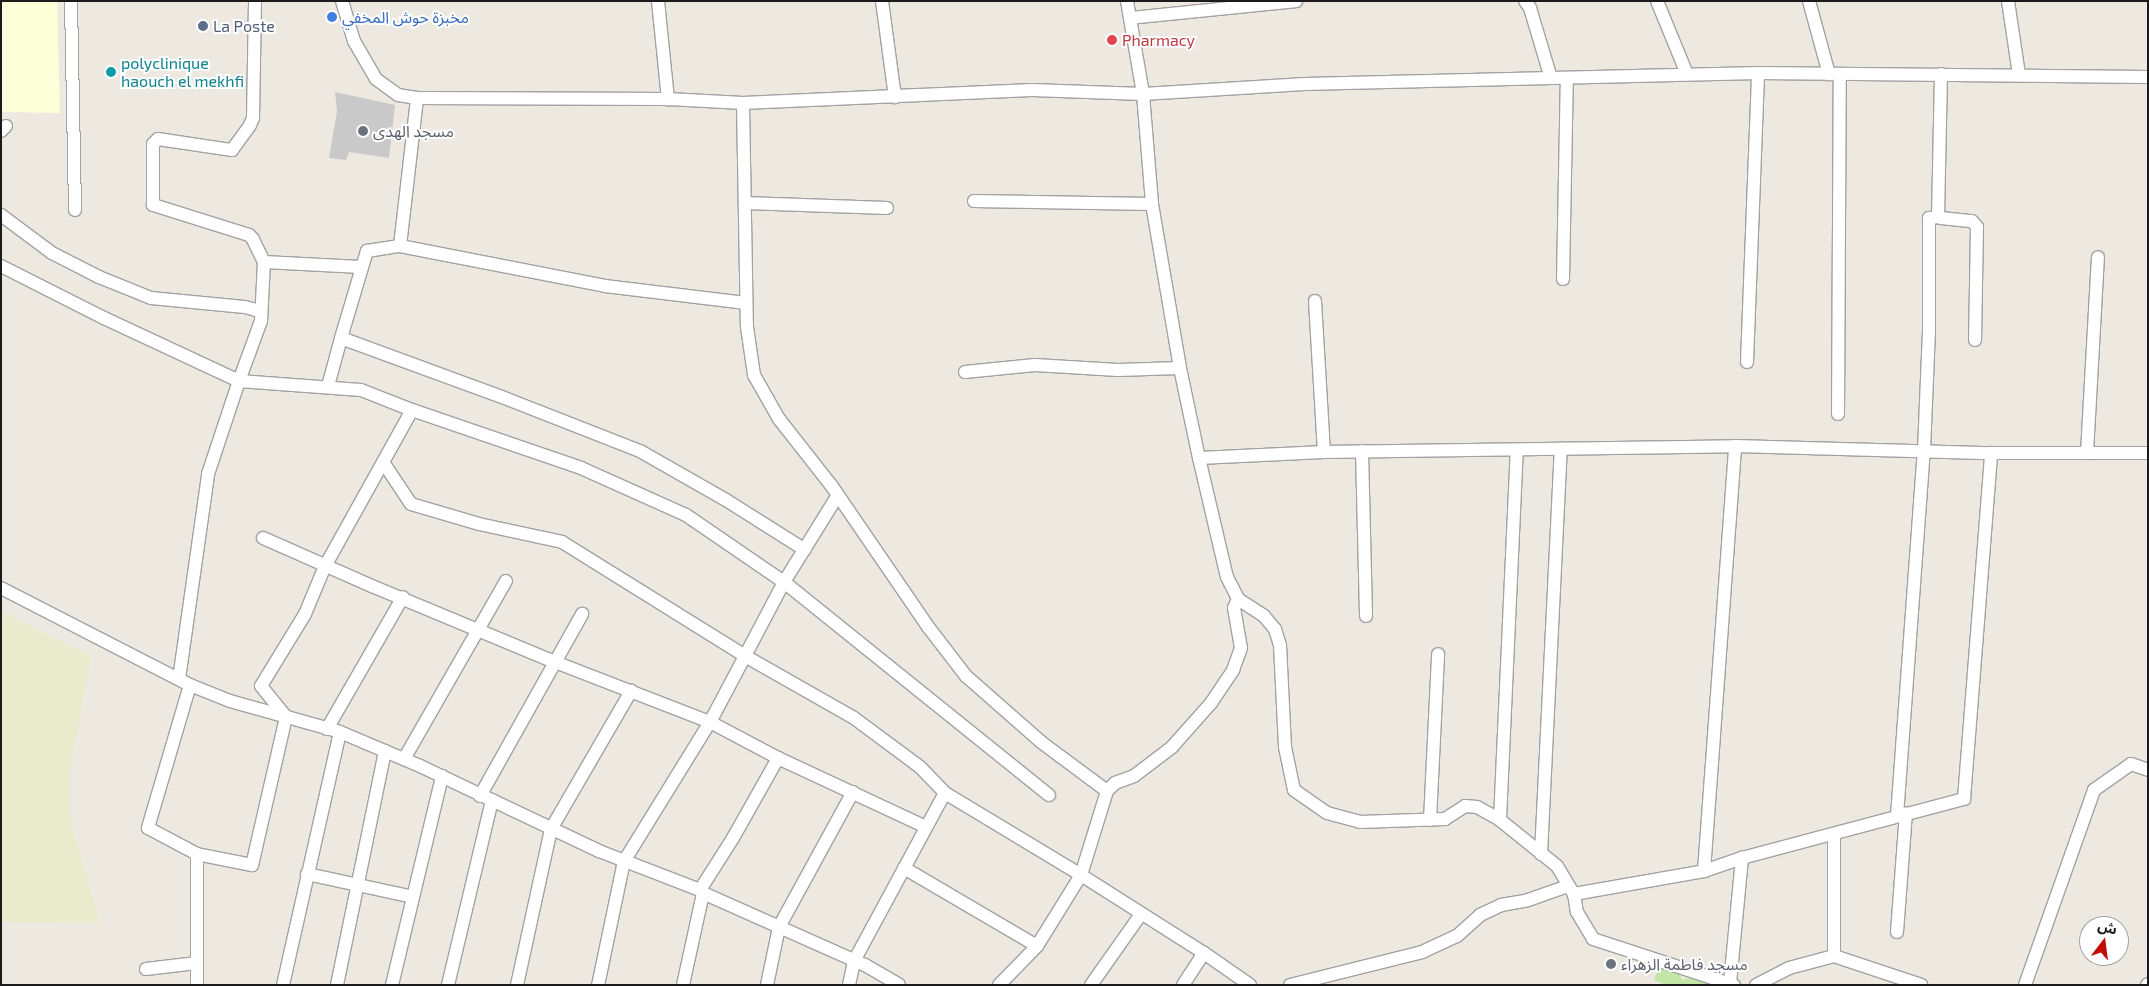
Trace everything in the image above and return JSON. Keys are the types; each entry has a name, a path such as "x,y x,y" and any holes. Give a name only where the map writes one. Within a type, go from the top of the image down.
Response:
{"street":[{"path":"71,1 75,210"},
{"path":"255,1 253,118 232,150 158,139 154,141 152,205 249,235 253,239 264,262 260,311 261,321 208,474 185,682 148,828 197,854 252,865 286,717"},
{"path":"342,1 354,41 376,79 398,95 417,98 668,100 743,103 1032,90 1143,94 1305,84 1687,74 1941,74 2148,77"},
{"path":"658,1 668,100"},
{"path":"882,1 895,97"},
{"path":"1127,1 1143,94 1152,204 1180,368 1199,458 1226,577 1238,600 1264,616 1276,629 1280,644 1285,747 1294,790 1327,812 1360,822 1445,819 1465,806 1477,807 1500,820 1557,866 1571,890 1577,912 1593,939 1732,984 1742,858"},
{"path":"1130,18 1296,1"},
{"path":"1524,1 1530,8 1551,78"},
{"path":"1657,1 1687,74"},
{"path":"1809,1 1834,74 1838,414"},
{"path":"2008,1 2019,75"},
{"path":"1747,362 1758,73"},
{"path":"1939,217 1941,74"},
{"path":"1563,279 1567,78"},
{"path":"400,246 417,98"},
{"path":"743,103 746,303 747,327 754,375 779,419 838,495 929,628 966,676 1041,742 1107,791"},
{"path":"974,201 1152,204"},
{"path":"745,203 887,208"},
{"path":"1,215 52,252 99,277 151,298 244,307 260,311"},
{"path":"1897,932 1901,815 1924,450 1929,333 1929,218 1939,217 1972,222 1977,227 1975,340"},
{"path":"328,386 366,250 400,246 605,286 746,303"},
{"path":"2087,453 2098,257"},
{"path":"264,262 361,267"},
{"path":"1,266 104,318 239,380 361,390 412,410 582,468 686,515 784,582 1049,795"},
{"path":"1316,301 1324,452"},
{"path":"341,338 640,451 726,500 805,550"},
{"path":"964,372 1035,365 1118,370 1180,368"},
{"path":"286,717 261,686 304,614 325,566 412,410"},
{"path":"1199,458 1362,451 1735,446 1991,453 2148,453"},
{"path":"1704,871 1735,446"},
{"path":"1541,854 1561,448"},
{"path":"1500,820 1517,450"},
{"path":"1362,451 1366,616"},
{"path":"1290,985 1422,952 1457,936 1480,915 1501,905 1571,890 1704,871 1742,858 1964,799 1991,453"},
{"path":"383,462 411,504 479,524 562,542 745,656 854,718 920,767 945,793 1081,875 1204,953 1250,985"},
{"path":"598,985 624,861 710,722 784,582 838,495"},
{"path":"263,538 325,566 555,662 710,722 778,758 926,827"},
{"path":"404,759 506,581"},
{"path":"1,588 185,682 230,701 340,732 404,759 624,861 701,892 854,961 899,985"},
{"path":"327,728 403,598"},
{"path":"1000,985 1037,946 1081,875 1107,791 1115,783 1134,776 1172,747 1211,703 1233,670 1241,648 1234,608 1238,600"},
{"path":"448,985 486,798 555,662 582,614"},
{"path":"1430,820 1438,654"},
{"path":"517,985 551,828 631,691"},
{"path":"283,985 340,732"},
{"path":"337,985 385,751"},
{"path":"683,985 701,892 778,758"},
{"path":"2025,985 2094,790 2131,764 2148,770"},
{"path":"392,985 442,776"},
{"path":"767,985 779,927 852,792"},
{"path":"849,985 854,961 945,793"},
{"path":"1834,835 1834,956"},
{"path":"197,854 197,985"},
{"path":"904,868 1037,946"},
{"path":"307,874 413,897"},
{"path":"1091,985 1141,914"},
{"path":"1183,985 1204,953"},
{"path":"1756,985 1789,968 1834,956 1921,985"},
{"path":"146,969 197,963"}],"shaded area":[{"path":"1,1 57,1 60,113 1,112"},
{"name":"مسجد الهدى","path":"335,92 395,105 389,158 349,152 346,160 329,158 337,111"},
{"path":"1,612 91,656 70,769 70,821 100,923 1,922"}],"green space":[{"path":"1659,967 1679,972 1682,980 1692,977 1715,985 1666,985 1654,980"}],"place":[{"name":"مخبزة حوش المخفي","path":"332,17"},
{"name":"La Poste","path":"203,26"},
{"name":"Pharmacy","path":"1112,40"},
{"name":"polyclinique haouch el mekhfi","path":"111,72"},
{"name":"مسجد الهدى","path":"363,131"},
{"name":"مسجد فاطمة الزهراء","path":"1611,964"}]}
